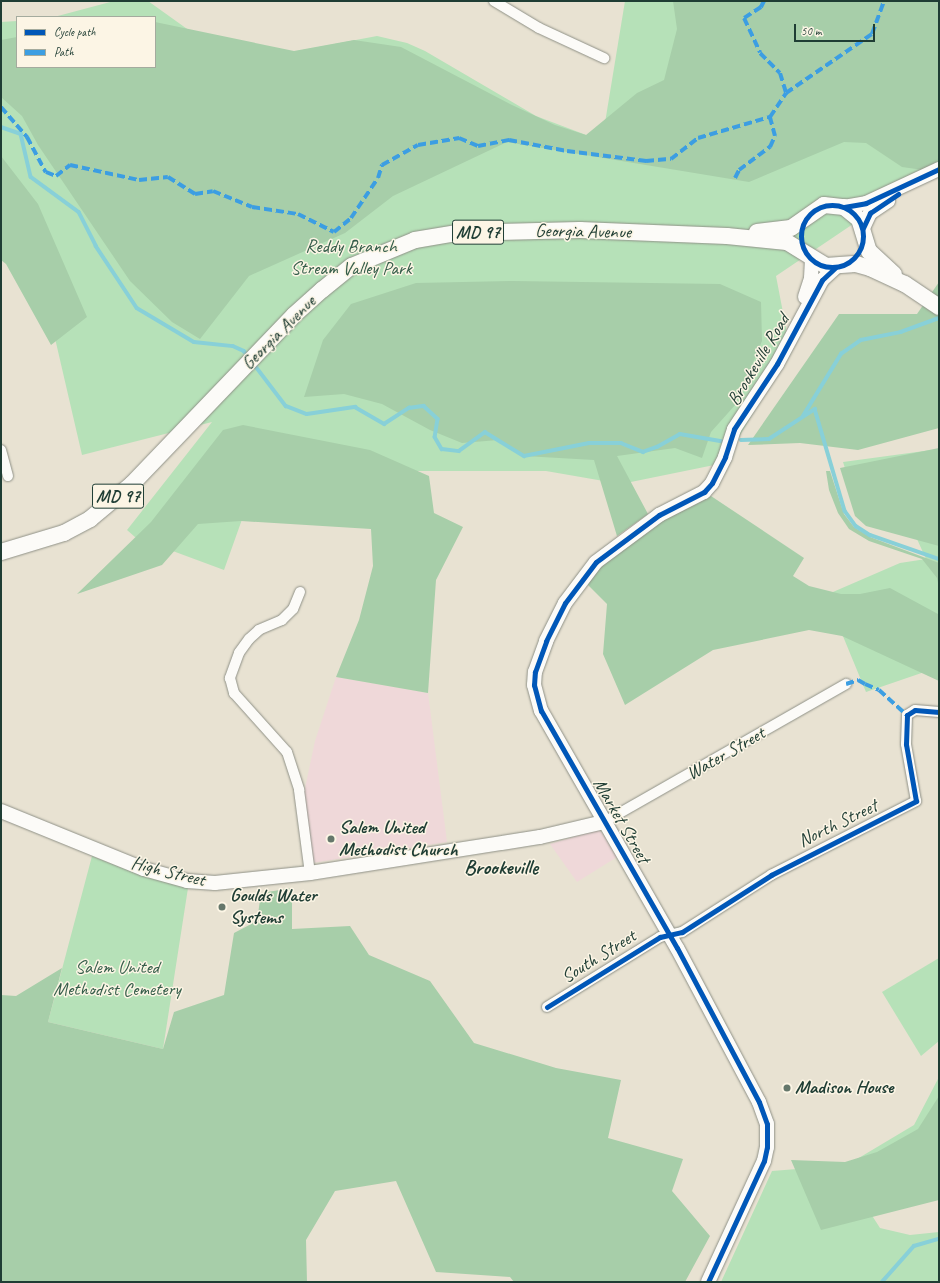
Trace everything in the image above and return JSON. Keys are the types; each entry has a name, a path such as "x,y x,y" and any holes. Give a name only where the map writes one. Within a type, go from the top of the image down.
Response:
{"main road":[{"path":"844,207 866,203 939,169"},
{"path":"841,265 861,249 863,233 871,211 926,175"},
{"name":"Georgia Avenue","path":"727,236 791,228 824,205 844,207 856,216 869,251 905,284 939,307"},
{"path":"808,216 801,235 810,257"},
{"name":"Georgia Avenue","path":"1,552 64,533 90,519 132,484 264,346 322,290 352,266 415,240 457,233 580,230 727,236 787,242 826,266 861,265 905,284"},
{"name":"Brookeville Road","path":"793,336 812,278 810,257"},
{"name":"Brookeville Road","path":"717,474 734,429 793,336 822,280 841,265"},
{"name":"Market Street","path":"708,1282 764,1160 767,1147 768,1124 758,1102 669,935 541,711 534,685 538,659 565,603 596,562 659,515 704,492 717,474"},
{"name":"High Street","path":"1,811 128,863 187,881 240,882 310,873 540,837 604,822"}],"street":[{"path":"494,1 539,28 604,58"},
{"path":"1,450 8,476"},
{"path":"300,592 292,609 282,620 260,630 249,639 239,653 230,678 234,693 287,752 299,790 310,873"},
{"name":"Water Street","path":"604,822 846,684"},
{"name":"North Street","path":"669,935 682,932 771,875 916,802 906,744 907,715 915,710 939,712"},
{"name":"South Street","path":"547,1007 660,937 669,935"}],"shaded area":[{"path":"336,677 428,693 447,842 312,863 304,793 315,741"},
{"path":"598,830 602,833 617,857 577,882 550,844"}],"green space":[{"name":"Reddy Branch Stream Valley Park","path":"114,1 148,1 190,31 217,43 292,52 377,36 407,43 425,51 536,116 602,141 625,1 939,1 939,166 776,276 790,349 724,463 621,484 546,471 399,471 245,511 224,570 135,537 127,530 212,422 82,455 51,321 1,252 1,22 16,21 16,68 156,68 156,16 58,16"},
{"path":"673,1 939,1 939,160 923,170 902,167 866,143 844,142 749,182 507,142 393,196 345,233 249,276 200,339 172,322 130,281 38,145 22,116 1,97 1,40 16,37 16,68 156,68 156,22 294,51 354,40 401,47 512,105 555,125 586,135 637,93 664,80 677,29"},
{"path":"1,156 38,204 87,317 51,345 6,264 1,260"},
{"path":"513,281 720,284 761,302 762,341 736,404 711,432 702,458 675,448 617,456 648,514 617,536 594,460 524,456 498,440 462,443 430,430 382,404 344,394 304,397 323,340 351,304 416,283"},
{"path":"939,282 939,428 858,450 800,443 748,445 839,314 917,314"},
{"path":"243,425 370,450 429,476 434,513 463,527 436,580 428,693 336,677 359,620 373,566 371,529 241,521 198,524 162,565 77,594 151,522 223,430"},
{"path":"939,448 939,546 866,526 855,516 840,468"},
{"path":"939,449 939,667 866,692 826,595 900,563 926,559 917,539 858,509 843,462"},
{"path":"826,471 830,471 844,514 854,527 870,537 939,563 939,588 937,578 922,559 869,541 849,529 838,513 829,490"},
{"path":"711,496 804,558 793,576 809,586 841,594 860,594 890,588 938,614 939,612 939,681 842,636 809,630 713,650 625,705 603,654 607,604 586,583 599,568 663,520"},
{"name":"Salem United Methodist Cemetery","path":"92,856 138,874 188,888 163,1049 48,1022"},
{"path":"292,888 292,929 350,926 369,955 430,981 474,1043 556,1068 621,1080 608,1138 683,1159 672,1191 710,1236 685,1282 514,1282 510,1277 436,1272 396,1181 335,1191 306,1240 307,1282 1,1282 1,995 16,996 62,968 48,1022 163,1049 174,1012 224,995 234,933 257,921 261,893"},
{"path":"939,958 939,1041 921,1056 882,992"},
{"path":"939,1077 939,1173 871,1214 880,1228 910,1235 939,1232 939,1282 721,1282 772,1171 847,1165 914,1125"},
{"path":"939,1096 939,1200 821,1230 791,1160 845,1162 877,1152 918,1129"}],"waterway":[{"path":"1,127 21,134 31,177 79,212 96,246 137,308 194,342 233,346 244,351 249,357"},
{"path":"803,416 841,354 861,340 901,332 939,318"},
{"path":"254,364 286,406 307,414 355,407 384,424 409,408 424,406 438,419 435,437 442,449 459,451 485,432 524,456 589,443 621,443 643,452 657,447 680,434 721,441"},
{"path":"741,440 769,439 815,409 845,511 856,526 870,535 939,559"},
{"path":"882,1282 914,1246 939,1239"}],"marked path":[{"path":"764,1 761,7 744,18 760,53 780,73 786,93"},
{"path":"1,107 27,137 46,172 56,176 70,165 139,180 168,177 195,194 213,191 252,207 298,214 334,232 351,218 378,178 382,165 418,145 459,138 478,146 509,140 567,151 646,161 671,159 698,138 770,117 786,93 872,34 884,1"},
{"path":"735,178 739,170 770,147 775,136 770,117"},
{"path":"846,684 858,680 879,690 907,715"}],"cycle path":[{"path":"844,207 866,203 939,169"},
{"path":"863,228 870,213 898,194"},
{"path":"832,205 844,207 854,214 861,224 863,236 861,248 854,258 844,265 832,267 820,265 810,258 803,248 801,236 803,224 810,214 820,207 832,205"},
{"path":"708,1282 764,1161 767,1147 767,1124 759,1102 677,948 541,711 534,685 535,672 546,641 565,603 596,562 659,515 704,492 712,483 725,457 734,429 777,364 822,280 836,267"},
{"path":"547,1007 660,937 682,932 771,875 916,801 906,744 907,715 915,710 939,712"}],"place":[{"name":"Salem United Methodist Church","path":"331,839"},
{"name":"Goulds Water Systems","path":"222,907"},
{"name":"Madison House","path":"787,1088"}],"district":[{"name":"Brookeville","path":"501,867"}]}
